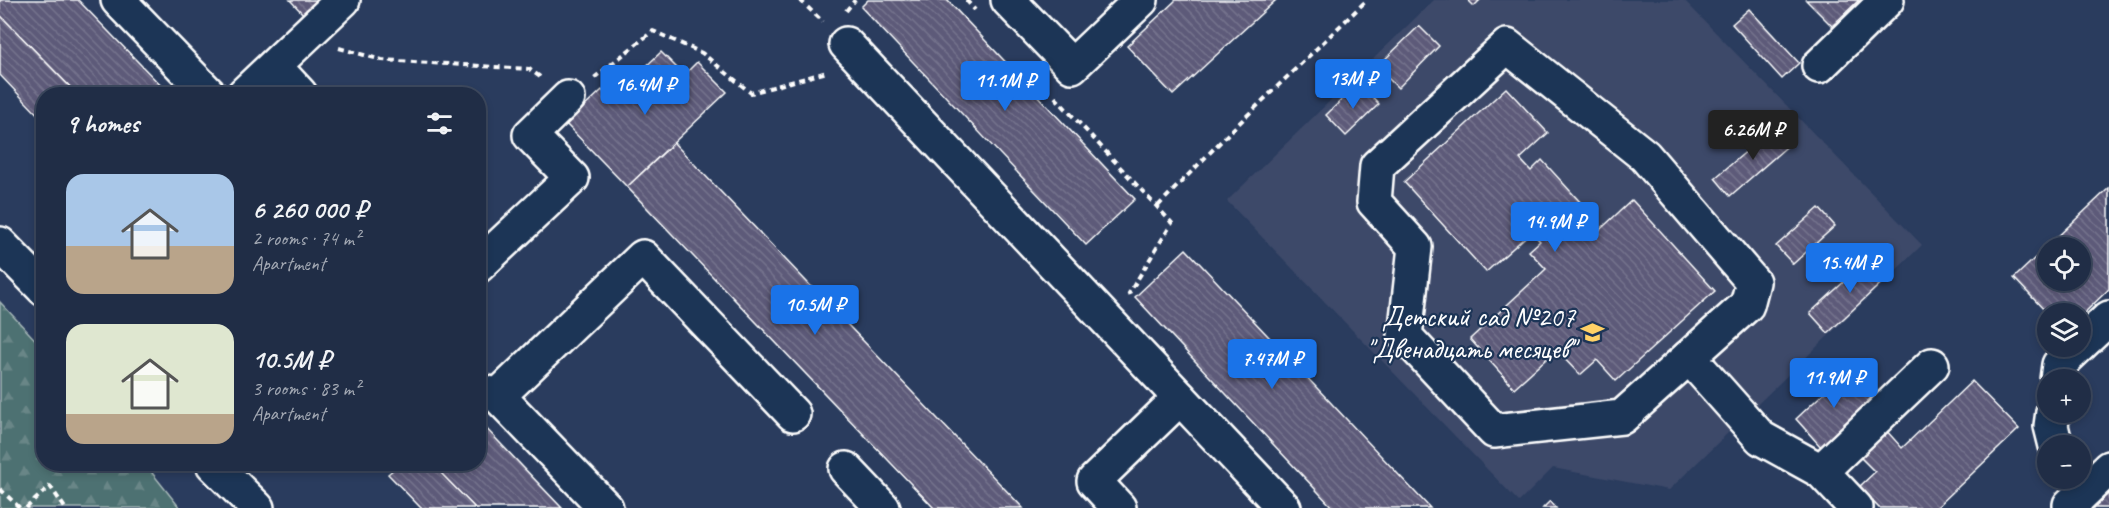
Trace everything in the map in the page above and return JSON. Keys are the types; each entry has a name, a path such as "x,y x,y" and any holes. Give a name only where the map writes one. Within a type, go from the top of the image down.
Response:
{"street":[{"path":"118,0 202,87"},
{"path":"252,87 344,0"},
{"path":"995,8 1072,66 1141,0"},
{"path":"1818,66 1887,0"},
{"path":"1507,46 1645,156 1753,282 1747,305 1689,357 1622,417 1494,431 1405,336 1415,247 1374,202 1377,166 1507,46"},
{"path":"854,52 1284,508"},
{"path":"274,66 294,87"},
{"path":"486,259 572,178 530,135 568,98"},
{"path":"0,244 36,281"},
{"path":"606,508 488,393 643,257 793,414"},
{"path":"2091,335 2109,318"},
{"path":"1689,357 1761,438 1821,471 1856,508"},
{"path":"2058,369 2059,365 2068,357"},
{"path":"1821,471 1932,365"},
{"path":"1119,508 1094,481 1180,398"},
{"path":"2069,497 2109,468"},
{"path":"846,469 883,508"},
{"path":"220,471 257,508"}],"path":[{"path":"966,0 995,8"},
{"path":"1158,206 1229,133 1367,0"},
{"path":"304,38 382,60 529,69 568,98 653,31 702,53 751,93 854,52"},
{"path":"1053,94 1172,222 1110,324"},
{"path":"26,508 50,486 65,508"},
{"path":"0,489 20,508"}],"shaded area":[{"name":"Детский сад №207 \"Двенадцать месяцев\"","path":"1434,0 1684,0 1922,245 1669,490 1553,468 1519,502 1227,201"}],"green space":[{"path":"0,302 36,341 36,471 151,471 180,508 0,508"}],"building":[{"path":"0,0 78,0 162,87 70,87 0,15"},
{"path":"290,0 319,0 304,15"},
{"path":"868,0 947,0 1135,199 1086,245 861,7"},
{"path":"1176,0 1276,0 1173,95 1127,46"},
{"path":"1468,0 1480,0 1474,6"},
{"path":"1806,0 1859,0 1832,26"},
{"path":"1749,9 1799,63 1782,79 1732,24"},
{"path":"0,15 70,87 36,87 36,113 0,75"},
{"path":"1419,26 1439,46 1398,88 1377,67"},
{"path":"661,52 684,75 697,62 727,92 627,187 566,124 602,90 611,100"},
{"path":"1359,83 1379,104 1346,136 1326,115"},
{"path":"1506,88 1548,133 1520,159 1531,171 1542,160 1592,215 1580,226 1591,238 1632,200 1715,291 1616,381 1597,360 1580,375 1556,350 1514,388 1470,339 1546,269 1529,251 1540,241 1531,232 1486,272 1404,182"},
{"path":"1776,126 1791,143 1730,196 1715,178"},
{"path":"674,143 1023,508 934,508 627,187"},
{"path":"2109,188 2109,289 2091,306 2091,303 2038,303 2014,278 2037,256 2037,291 2091,291 2091,237 2057,237"},
{"path":"1819,208 1835,226 1793,264 1776,246"},
{"path":"1186,249 1430,508 1333,508 1135,297"},
{"path":"1873,255 1891,274 1828,333 1810,313"},
{"path":"1847,371 1872,399 1821,447 1796,419"},
{"path":"1972,381 2019,429 1936,508 1879,508 1859,487 1875,472 1858,455 1885,429 1902,448"},
{"path":"486,428 562,508 475,508 439,471 486,471"},
{"path":"392,471 439,471 475,508 421,508 388,474"},
{"path":"2109,487 2109,508 2087,508"},
{"path":"1550,501 1556,508 1543,508"}],"place":[{"name":"Детский сад №207 \"Двенадцать месяцев\"","path":"1593,332"}]}
